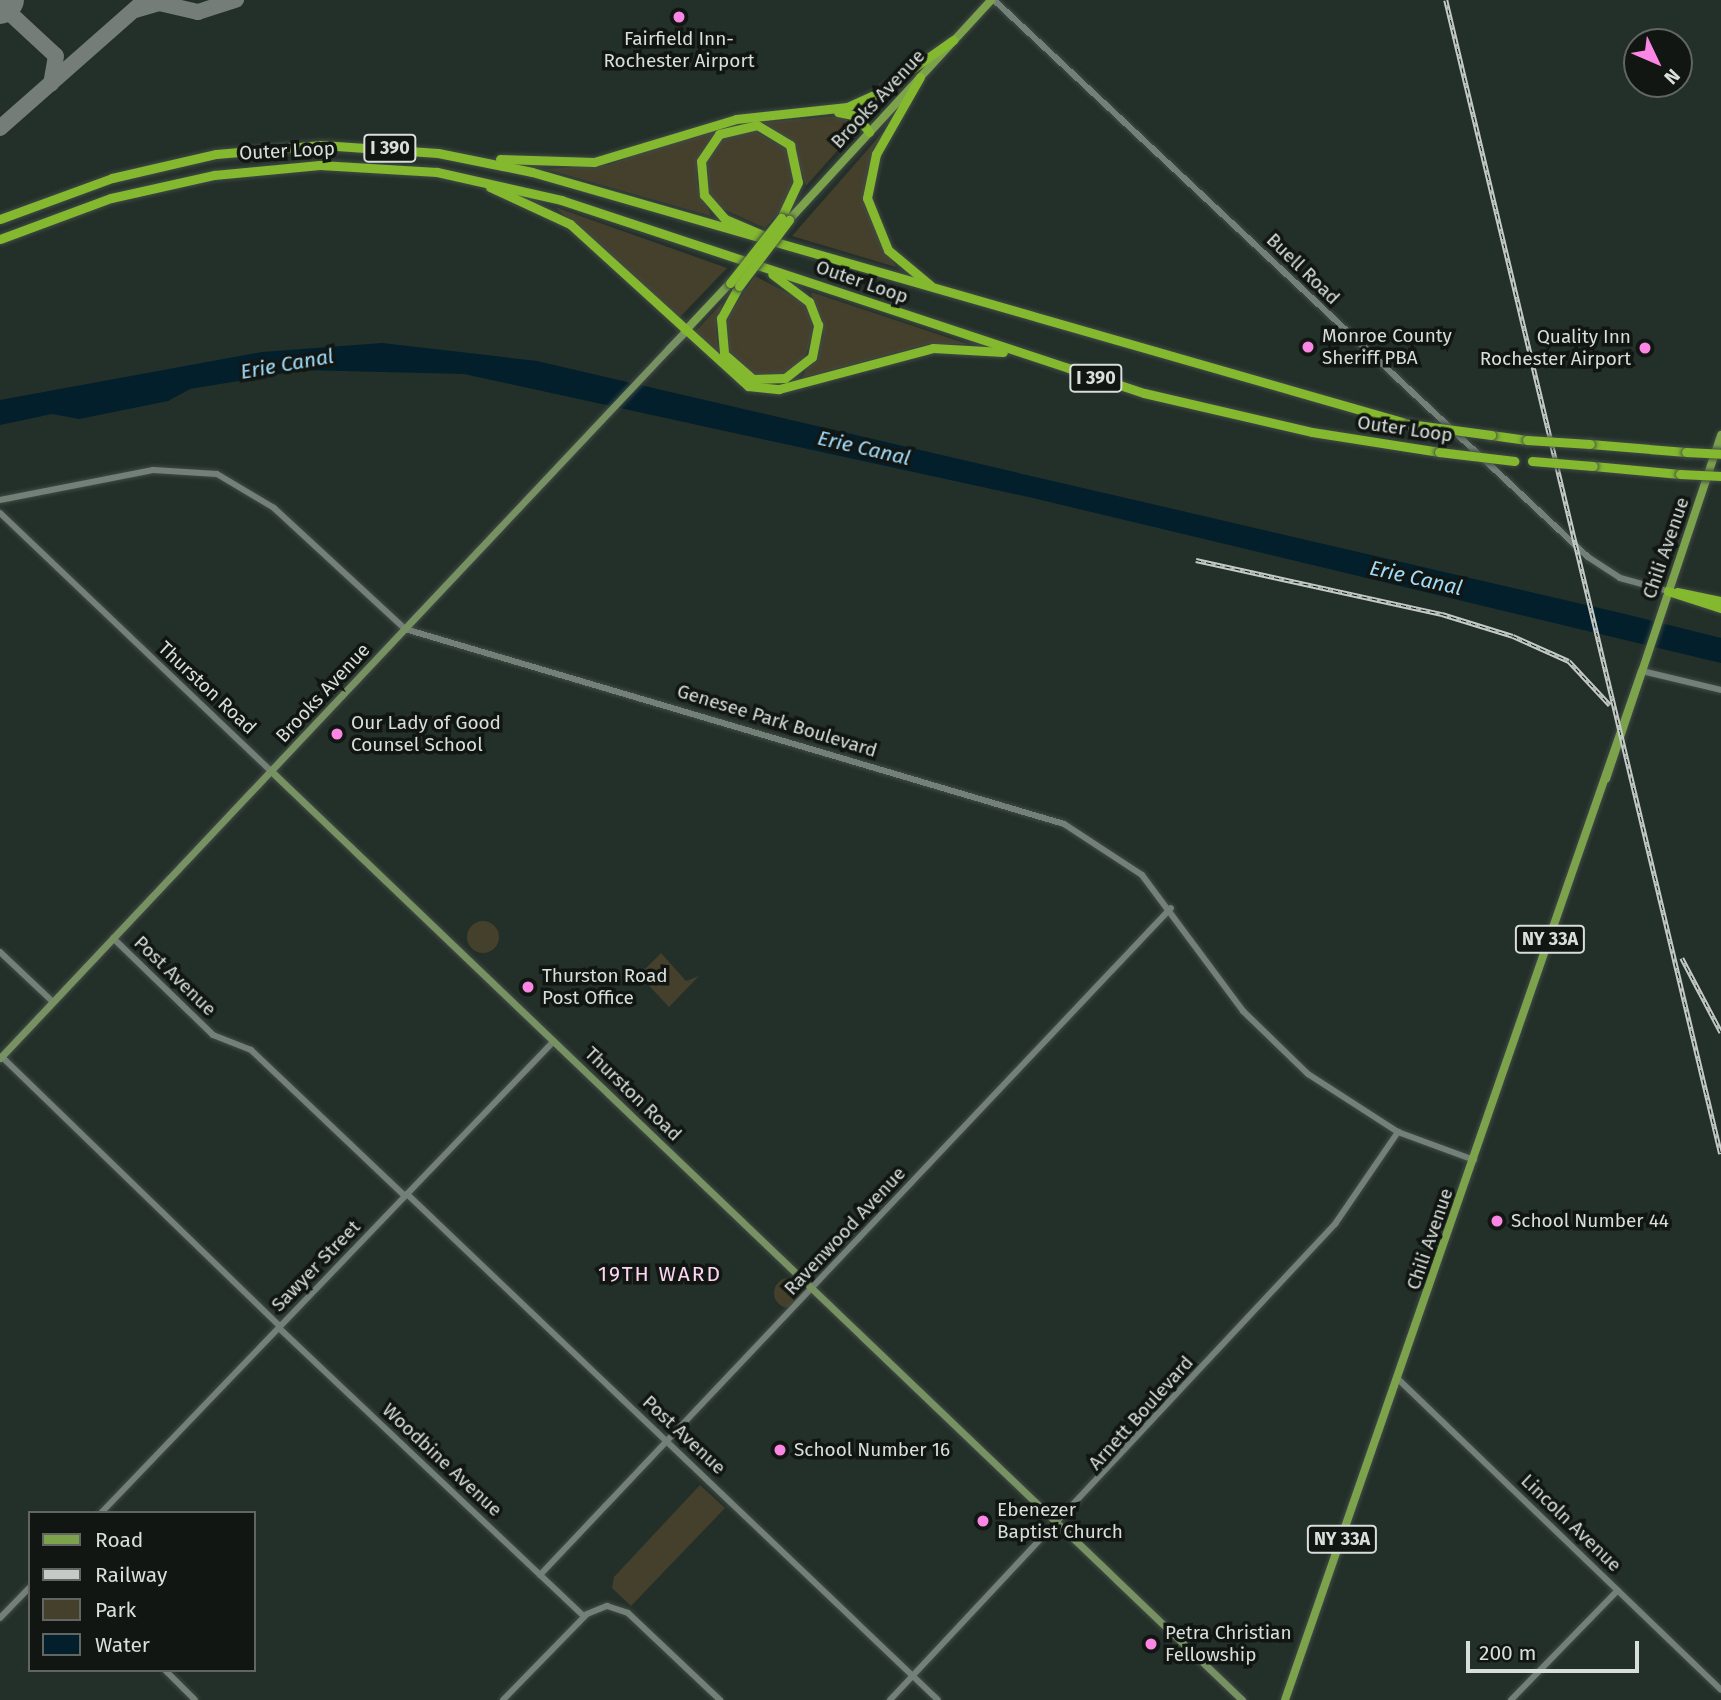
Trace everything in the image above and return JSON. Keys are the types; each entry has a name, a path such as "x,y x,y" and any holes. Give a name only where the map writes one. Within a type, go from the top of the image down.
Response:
{"highway":[{"path":"818,113 873,96 953,40"},
{"path":"920,77 876,154 867,198 888,250 937,290"},
{"path":"438,153 582,164 731,120 818,113 857,116 869,132"},
{"path":"762,267 803,295 816,315 816,349 793,375 761,381 726,357 720,323 734,285 785,219 799,178 790,145 757,125 719,134 701,160 704,195 725,219 777,243"},
{"name":"Outer Loop","path":"0,219 102,181 205,156 321,145 438,153 532,172 1409,424 1527,440 1721,454"},
{"name":"Outer Loop","path":"0,239 111,198 214,174 309,165 426,171 541,194 1026,356 1250,419 1439,452 1514,461 1721,476"},
{"path":"426,171 516,195 558,215 738,380 767,390 933,348 1026,356"},
{"path":"1668,592 1721,601"},
{"path":"1668,592 1721,608"}],"main road":[{"name":"Brooks Avenue","path":"785,219 992,0"},
{"name":"Brooks Avenue","path":"1,1058 684,332 734,285"},
{"name":"Chili Avenue","path":"1285,1700 1474,1160 1721,435"},
{"name":"Thurston Road","path":"271,771 1242,1700"}],"street":[{"name":"Buell Road","path":"992,0 1577,548 1614,576 1668,592"},
{"name":"Genesee Park Boulevard","path":"0,499 153,470 217,474 274,508 405,629 1045,817 1118,854 1171,908 1230,995 1274,1044 1337,1096 1398,1132 1474,1160"},
{"name":"Thurston Road","path":"0,513 271,771"},
{"path":"1642,671 1721,690"},
{"name":"Ravenwood Avenue","path":"540,1574 1171,908"},
{"name":"Post Avenue","path":"114,938 213,1035 251,1050 938,1700"},
{"path":"0,953 53,1002"},
{"name":"Sawyer Street","path":"103,1511 554,1041"},
{"name":"Woodbine Avenue","path":"1,1058 584,1616"},
{"name":"Arnett Boulevard","path":"890,1700 1059,1525 1335,1224 1398,1132"},
{"name":"Lincoln Avenue","path":"1398,1378 1721,1690"},
{"path":"0,1618 28,1589"},
{"path":"1511,1700 1618,1590"},
{"path":"503,1700 584,1616 607,1606 628,1614 720,1700"},
{"path":"167,1672 195,1700"}],"green space":[{"path":"839,116 859,126 806,186 792,143 761,122"},
{"path":"720,125 697,164 697,184 711,216 546,169 608,165"},
{"path":"748,127 789,150 796,177 785,205 765,228 714,205 703,181 706,159 722,136"},
{"path":"884,131 867,172 866,208 896,267 792,236"},
{"path":"555,207 727,268 679,318"},
{"path":"755,276 807,303 815,330 802,364 782,375 755,375 726,349 725,320"},
{"path":"811,292 967,344 925,345 802,378 823,336"},
{"path":"723,302 716,328 719,358 695,332"},
{"path":"483,921 494,926 499,937 494,948 483,953 472,948 467,937 472,926"},
{"path":"661,953 686,981 699,976 669,1007 639,975"},
{"path":"789,1278 799,1283 804,1293 799,1303 789,1308 779,1303 774,1293 779,1283"},
{"path":"700,1485 725,1508 631,1606 612,1588 614,1577"}],"water":[{"name":"Erie Canal","path":"382,343 537,361 1625,614 1721,638 1721,663 1033,498 464,374 303,370 190,389 168,401 79,419 52,414 0,425 0,400 262,352"}],"taxiway":[{"path":"0,128 145,0"},
{"path":"135,10 159,3 198,12 236,0"},
{"path":"0,4 56,56 51,84"}],"runway":[{"path":"0,5 5,0"}],"railway":[{"path":"1446,0 1721,1154"},
{"path":"1196,560 1442,614 1513,636 1569,661 1610,705"},
{"path":"1682,958 1721,1032"}],"place":[{"name":"Fairfield Inn- Rochester Airport","path":"679,17"},
{"name":"Monroe County Sheriff PBA","path":"1308,347"},
{"name":"Quality Inn Rochester Airport","path":"1645,348"},
{"name":"Our Lady of Good Counsel School","path":"337,734"},
{"name":"Thurston Road Post Office","path":"528,987"},
{"name":"School Number 44","path":"1497,1221"},
{"name":"School Number 16","path":"780,1450"},
{"name":"Ebenezer Baptist Church","path":"983,1521"},
{"name":"Petra Christian Fellowship","path":"1151,1644"}],"district":[{"name":"19TH WARD","path":"660,1274"}]}
